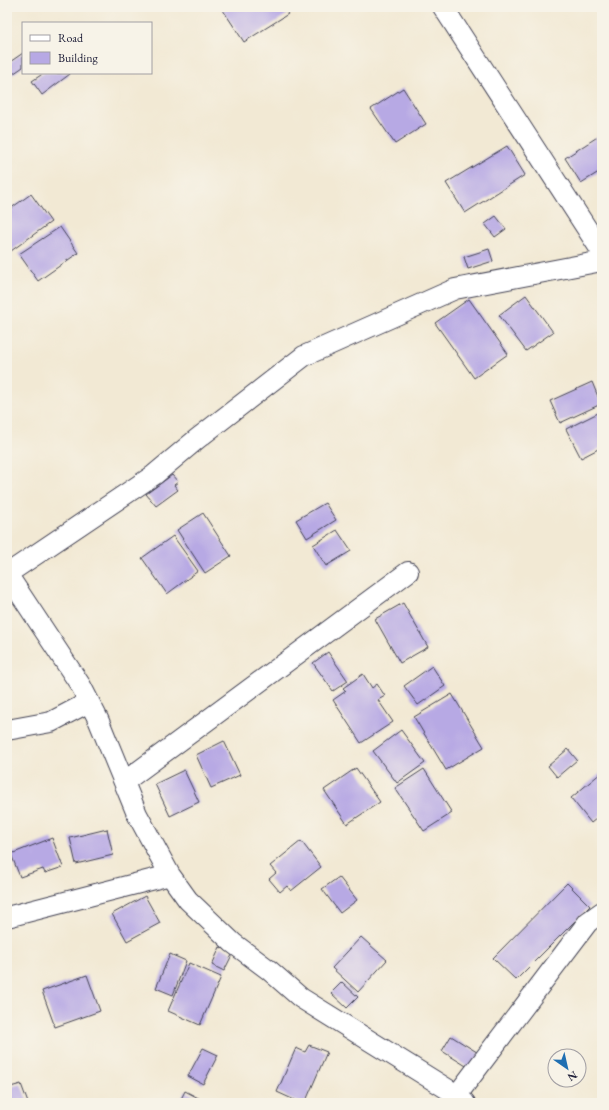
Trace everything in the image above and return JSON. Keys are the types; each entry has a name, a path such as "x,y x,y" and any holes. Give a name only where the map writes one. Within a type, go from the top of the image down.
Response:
{"street":[{"path":"443,7 602,252"},
{"path":"602,261 455,289 304,356 197,439 154,475 7,574 82,686 137,814 170,875 188,900 222,933 302,998 461,1099 588,922 602,912"},
{"path":"124,782 408,572"},
{"path":"7,730 51,722 89,702"},
{"path":"7,917 170,875"}],"building":[{"path":"221,7 283,7 288,14 244,42"},
{"path":"22,54 22,68 10,76 7,72 7,64"},
{"path":"42,74 70,74 42,95 32,81"},
{"path":"403,88 426,124 395,144 371,109"},
{"path":"602,134 602,170 581,183 565,158"},
{"path":"507,146 525,175 465,213 446,183"},
{"path":"31,194 51,222 11,251 7,246 7,211"},
{"path":"496,216 506,229 495,237 485,224"},
{"path":"60,227 78,253 38,281 19,254"},
{"path":"489,249 493,261 468,269 464,257"},
{"path":"526,295 553,332 526,351 499,315"},
{"path":"469,299 508,354 474,378 435,323"},
{"path":"592,382 601,404 560,423 550,401"},
{"path":"602,411 602,447 581,458 566,429"},
{"path":"172,475 178,482 174,485 178,490 156,506 146,494"},
{"path":"325,503 336,520 307,538 296,520"},
{"path":"203,513 231,556 205,573 177,530"},
{"path":"337,530 351,551 326,566 313,545"},
{"path":"173,536 198,571 167,594 142,558"},
{"path":"403,603 428,647 400,663 375,619"},
{"path":"328,652 348,681 333,691 313,663"},
{"path":"432,666 445,686 418,705 404,686"},
{"path":"363,674 372,688 377,684 385,696 378,700 393,722 361,743 333,700 346,691 343,688"},
{"path":"452,694 484,747 446,770 414,717"},
{"path":"401,730 425,763 397,783 373,751"},
{"path":"224,741 240,775 211,788 196,755"},
{"path":"568,749 577,760 557,777 548,766"},
{"path":"356,768 380,802 347,824 324,790"},
{"path":"424,769 452,813 424,831 395,788"},
{"path":"184,770 199,802 170,816 155,784"},
{"path":"602,772 602,814 591,823 571,798"},
{"path":"107,829 113,855 76,864 70,838"},
{"path":"52,838 63,867 45,873 43,869 20,877 11,854"},
{"path":"301,841 321,867 291,891 287,886 280,892 269,879 276,873 270,866"},
{"path":"339,877 357,900 340,913 322,889"},
{"path":"567,883 590,906 516,980 493,958"},
{"path":"145,896 160,923 127,941 112,914"},
{"path":"361,937 387,960 358,992 332,968"},
{"path":"220,947 233,953 224,971 212,965"},
{"path":"170,954 186,961 173,995 156,988"},
{"path":"189,963 221,977 200,1025 168,1011"},
{"path":"87,975 100,1011 55,1027 42,991"},
{"path":"342,982 358,997 347,1008 331,993"},
{"path":"451,1036 480,1054 471,1069 442,1051"},
{"path":"309,1045 327,1052 305,1103 301,1103 277,1092 296,1048 305,1052"},
{"path":"203,1048 218,1055 203,1084 188,1076"},
{"path":"21,1084 28,1103 7,1103 7,1088"},
{"path":"185,1091 208,1103 179,1103"}]}
